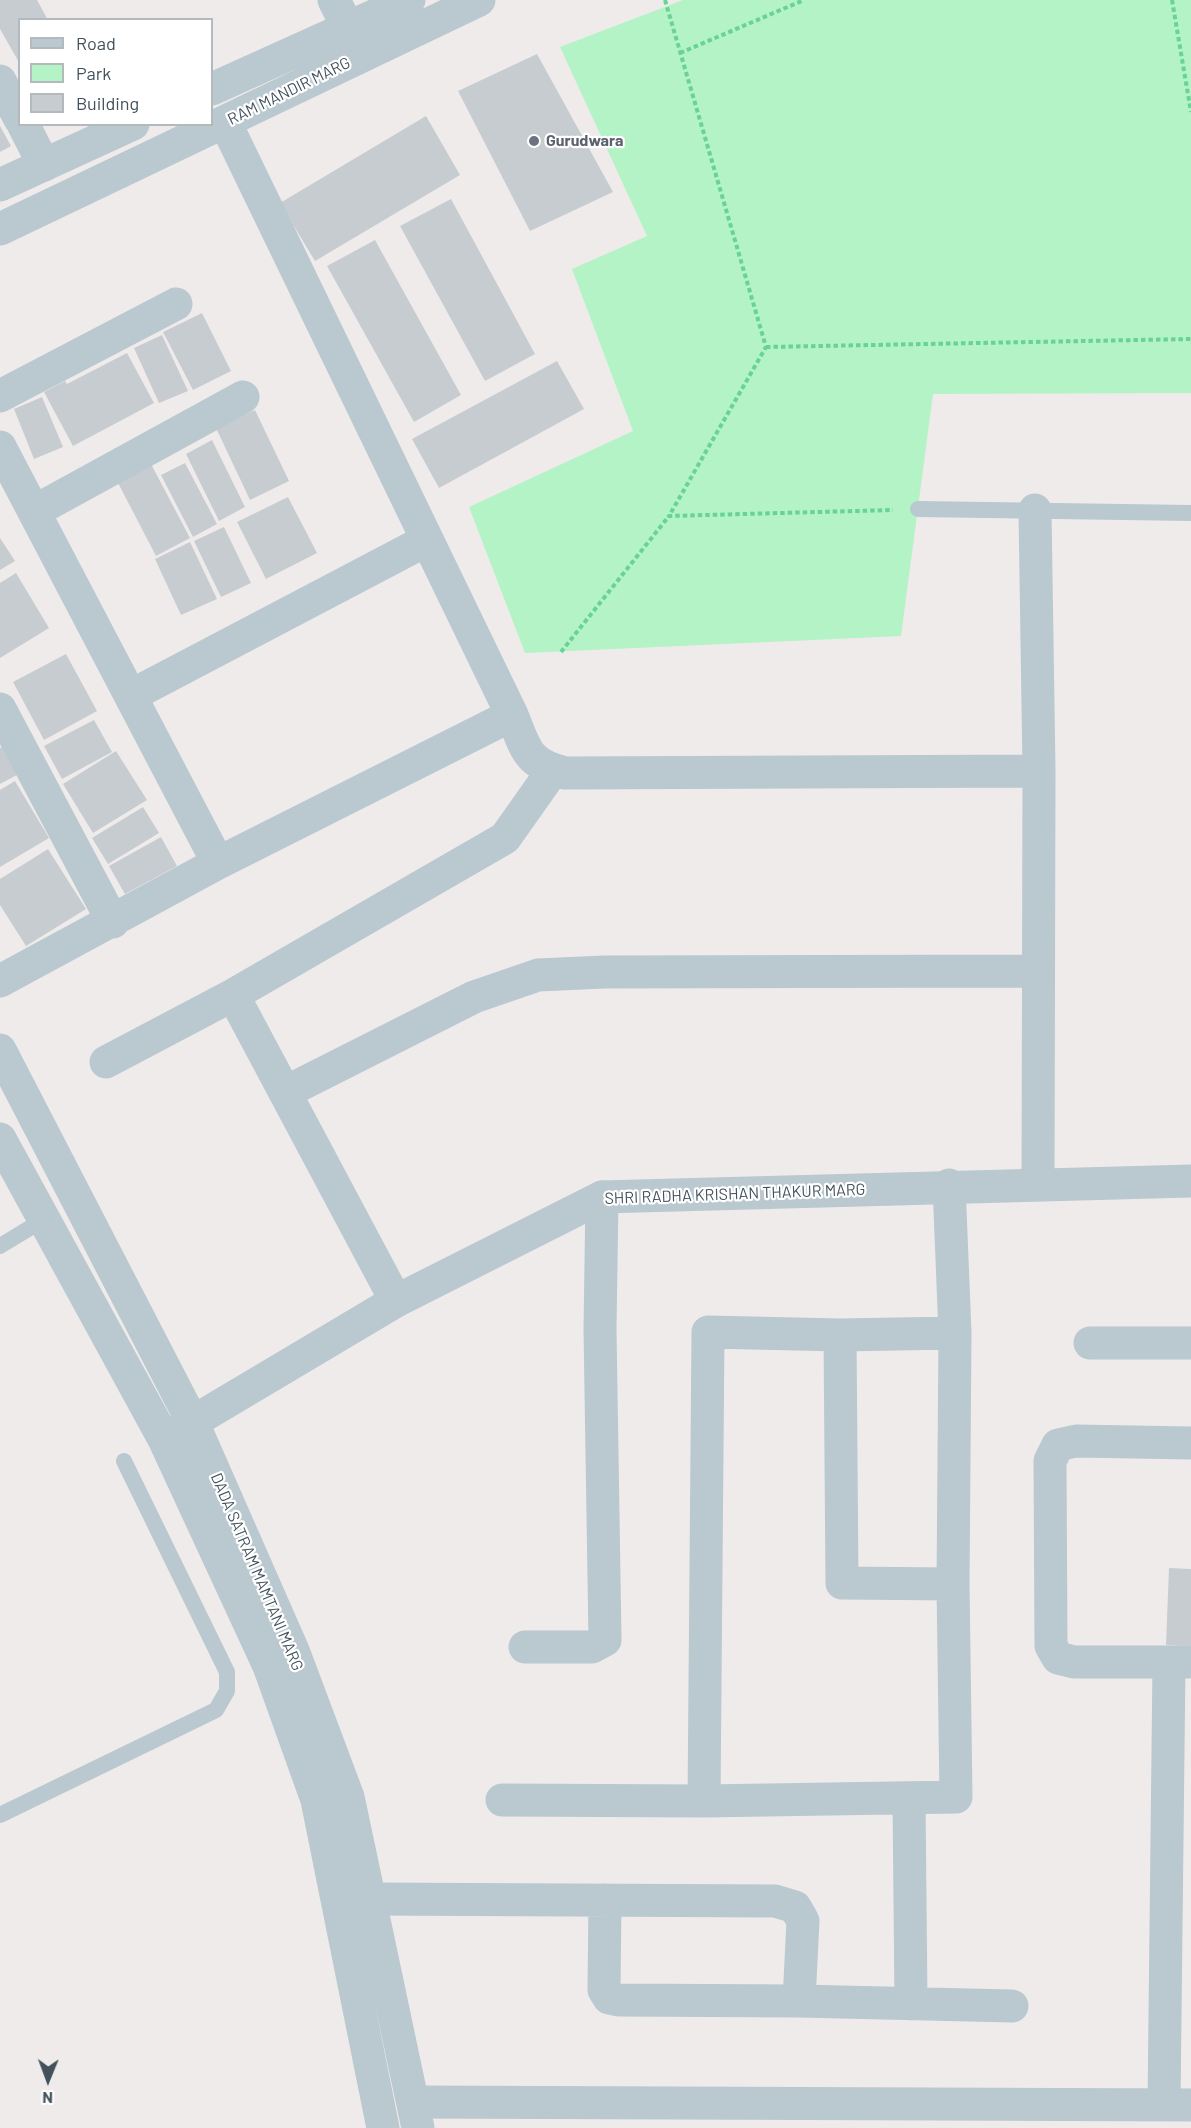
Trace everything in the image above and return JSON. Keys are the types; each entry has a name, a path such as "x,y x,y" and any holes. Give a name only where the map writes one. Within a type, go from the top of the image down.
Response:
{"street":[{"name":"RAM MANDIR MARG","path":"213,88 341,14 409,0"},
{"name":"RAM MANDIR MARG","path":"0,229 479,0"},
{"path":"0,81 18,114"},
{"path":"225,122 512,715 528,754 544,768 565,773 1039,771"},
{"path":"24,126 44,165"},
{"path":"0,185 129,126"},
{"path":"0,396 176,304"},
{"path":"34,511 243,397"},
{"path":"0,447 132,695 218,863"},
{"path":"1035,510 1039,771 1038,1184"},
{"path":"132,695 427,540"},
{"path":"0,709 113,922"},
{"path":"0,981 113,922 218,863 512,715"},
{"path":"106,1062 233,995 505,838 552,770"},
{"path":"286,1092 474,997 538,975 604,972 1038,971"},
{"path":"233,995 396,1301"},
{"name":"DADA SATRAM MAMTANI MARG","path":"0,1050 192,1421 294,1653 344,1786 416,2115"},
{"name":"DADA SATRAM MAMTANI MARG","path":"0,1139 164,1439 269,1666 317,1800 382,2128"},
{"name":"SHRI RADHA KRISHAN THAKUR MARG","path":"164,1439 396,1301 602,1197 950,1185 1191,1181"},
{"path":"502,1800 704,1801 956,1797 953,1584 955,1333 950,1185"},
{"path":"525,1647 592,1647 605,1640 600,1329 602,1197"},
{"path":"704,1801 708,1332 840,1335 955,1333"},
{"path":"840,1335 842,1583 953,1584"},
{"path":"1090,1343 1191,1343"},
{"path":"416,2115 1178,2105 1180,1662 1074,1662 1058,1658 1051,1646 1050,1461 1059,1445 1076,1441 1191,1443"},
{"path":"909,1798 911,2004"},
{"path":"369,1899 775,1901 795,1906 803,1921 799,2001"},
{"path":"605,1900 604,1990 609,1998 618,2000 1012,2006"}],"lane":[{"path":"918,509 1191,513"},
{"path":"0,1246 43,1220"},
{"path":"0,1815 216,1710 227,1691 227,1672 124,1461"}],"path":[{"path":"561,652 669,516 766,347 665,0"},
{"path":"680,53 804,0"},
{"path":"1172,0 1191,112"},
{"path":"766,347 1191,339"},
{"path":"669,516 918,509"}],"green space":[{"path":"683,0 1191,0 1191,393 933,394 901,636 525,653 469,507 633,431 572,269 647,236 560,47"}],"building":[{"path":"0,0 37,0 47,18 18,18 18,60 0,29"},
{"name":"Gurudwara","path":"537,54 613,192 530,231 458,91"},
{"path":"426,116 460,175 315,261 280,203"},
{"path":"0,126 11,146 0,152"},
{"path":"451,199 535,354 485,381 400,226"},
{"path":"375,240 461,395 414,422 327,266"},
{"path":"202,313 231,371 193,390 163,332"},
{"path":"162,335 188,391 159,403 134,348"},
{"path":"127,353 154,403 73,446 44,392 65,381 67,384"},
{"path":"557,361 584,409 439,488 412,439"},
{"path":"42,397 63,447 34,459 14,409"},
{"path":"255,410 289,481 250,500 216,428"},
{"path":"212,440 245,507 219,521 186,454"},
{"path":"185,463 217,524 193,537 161,475"},
{"path":"151,464 190,538 156,556 117,481"},
{"path":"288,497 317,553 266,579 237,522"},
{"path":"224,527 251,583 221,597 194,541"},
{"path":"0,538 15,561 0,570"},
{"path":"190,542 217,599 181,615 155,559"},
{"path":"16,573 49,628 0,658 0,583"},
{"path":"66,654 97,711 44,740 13,682"},
{"path":"94,720 112,752 62,779 44,746"},
{"path":"2,747 17,775 0,784 0,748"},
{"path":"116,751 147,800 93,833 63,784"},
{"path":"15,781 49,838 0,867 0,790"},
{"path":"143,807 159,833 108,864 92,838"},
{"path":"161,837 177,866 125,894 109,866"},
{"path":"48,849 86,909 26,946 0,905 0,879"},
{"path":"1169,1568 1191,1569 1191,1646 1166,1645"}],"place":[{"name":"Gurudwara","path":"534,141"}]}
